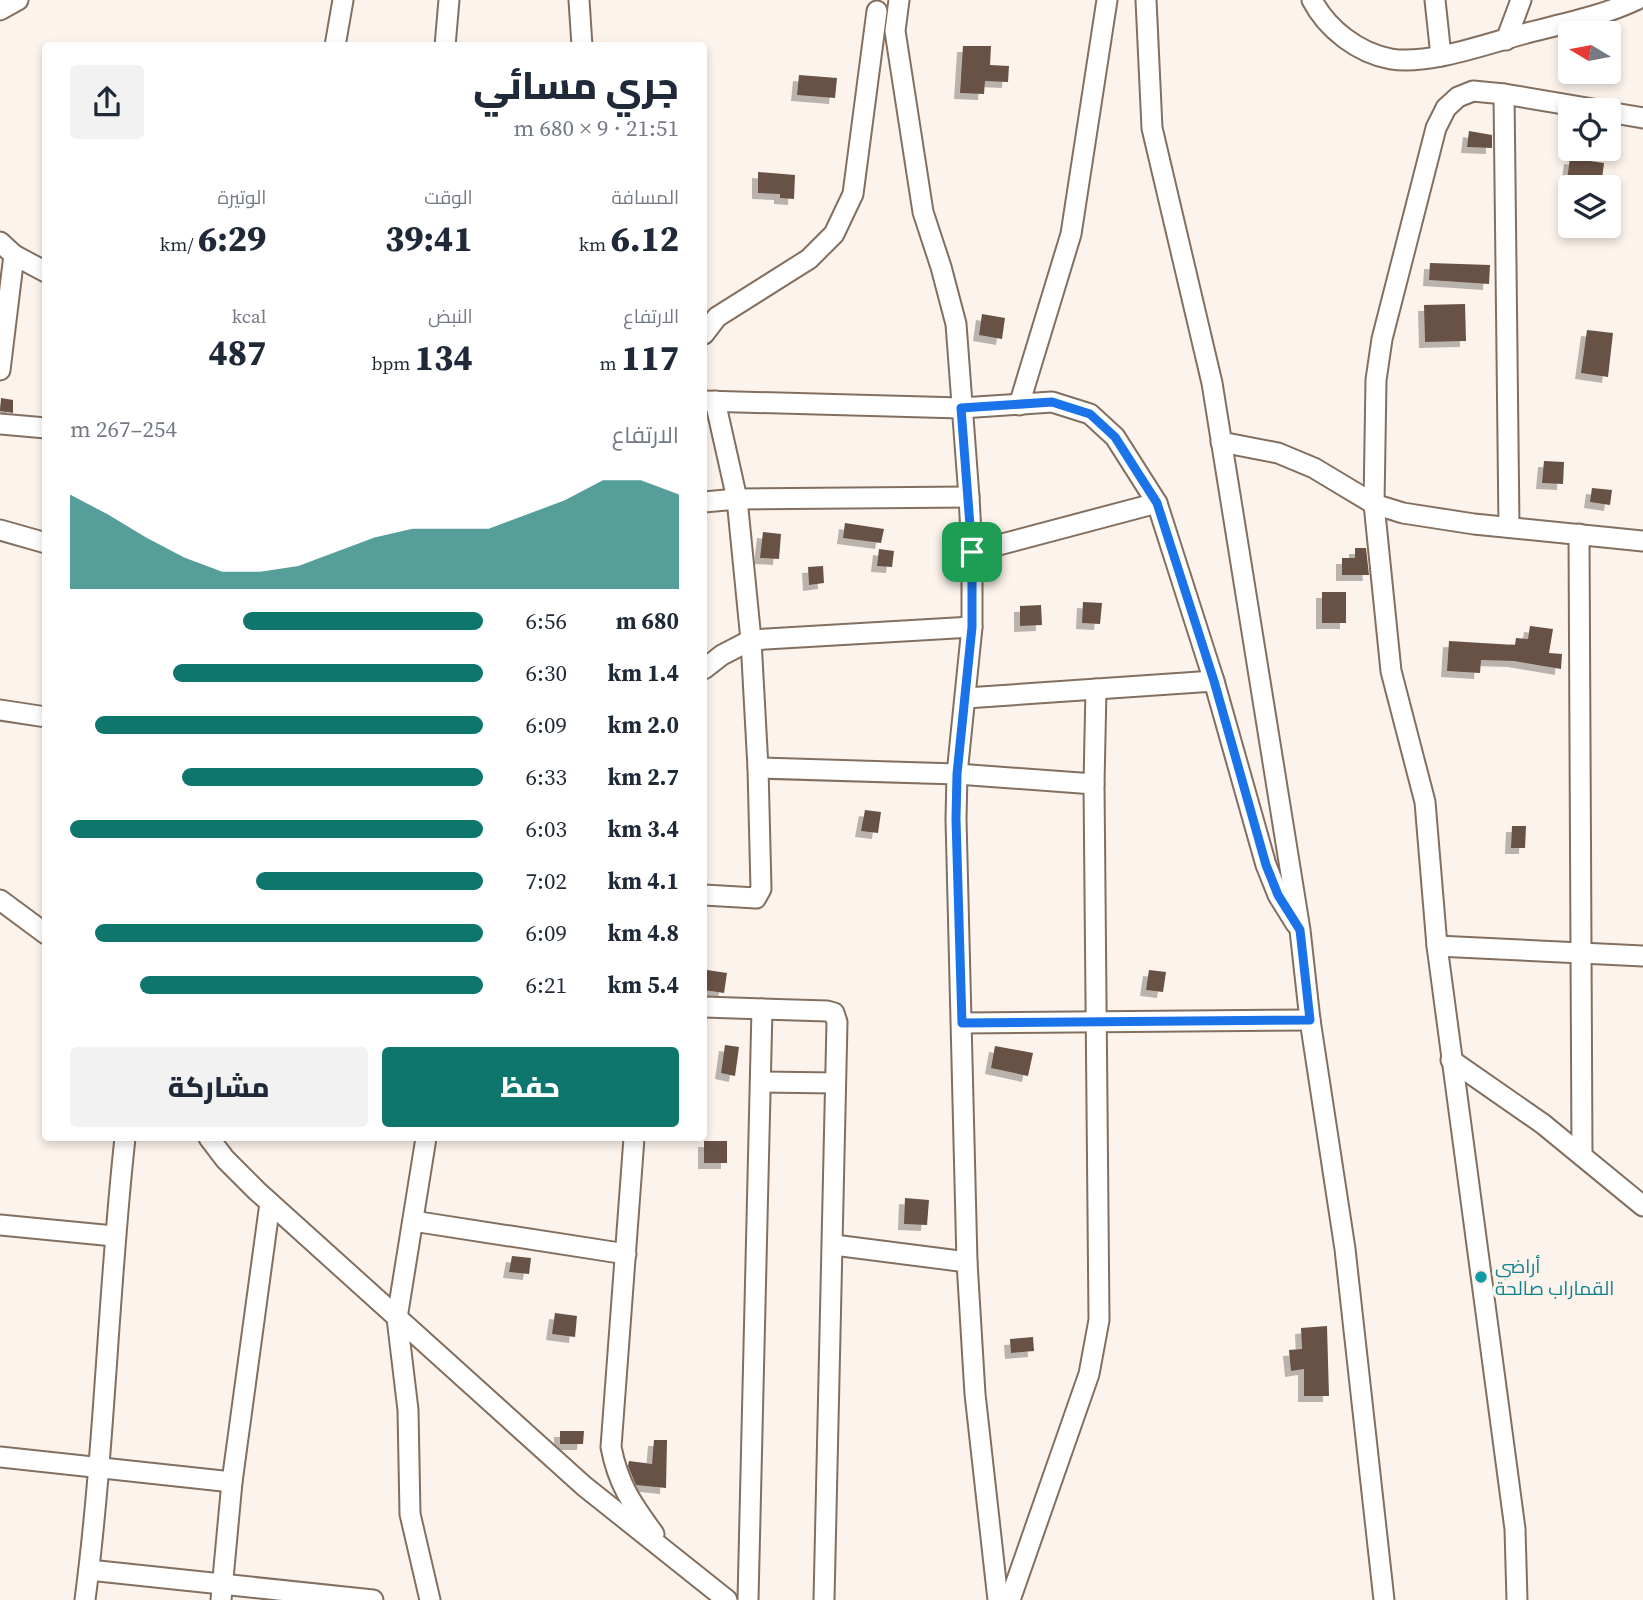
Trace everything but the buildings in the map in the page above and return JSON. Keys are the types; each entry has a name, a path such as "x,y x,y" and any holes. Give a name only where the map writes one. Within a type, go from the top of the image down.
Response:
{"street":[{"path":"0,10 18,0"},
{"path":"336,42 343,0"},
{"path":"445,42 449,0"},
{"path":"579,0 582,42"},
{"path":"899,0 895,31 923,212 956,324 969,497 972,627 957,774 956,819 967,1262 975,1394 998,1600"},
{"path":"1019,405 1071,234 1107,0"},
{"path":"1146,0 1152,128 1212,383 1300,930 1310,1020 1345,1249 1384,1600"},
{"path":"1312,0 1321,18 1354,44 1370,53 1393,59 1441,56 1577,21 1636,0"},
{"path":"1435,0 1441,56"},
{"path":"1506,40 1521,0"},
{"path":"870,6 895,31"},
{"path":"707,330 717,317 809,259 834,234 853,194 870,6"},
{"path":"1517,1600 1515,1529 1451,1060 1437,946 1425,802 1391,671 1374,504 1376,380 1382,339 1436,128 1446,108 1458,97 1473,91 1558,103"},
{"path":"1504,94 1509,527"},
{"path":"1621,114 1643,118"},
{"path":"0,370 7,248 42,270"},
{"path":"707,895 756,898 761,889 751,640 737,499 709,401 961,408 1052,402 1090,414 1115,437 1157,503 1214,681 1266,865 1278,895 1300,930"},
{"path":"0,424 42,428"},
{"path":"1221,442 1278,453 1314,468 1374,504 1403,513 1643,541"},
{"path":"707,502 737,499 969,497"},
{"path":"972,552 1157,503"},
{"path":"0,530 42,542"},
{"path":"1579,534 1582,1154"},
{"path":"707,668 722,655 751,640 972,627"},
{"path":"966,698 1214,681"},
{"path":"1010,1600 1068,1439 1096,1348 1096,689"},
{"path":"0,710 42,716"},
{"path":"758,768 957,774 1094,784"},
{"path":"0,900 42,931"},
{"path":"1437,946 1643,956"},
{"path":"707,1007 827,1011 834,1013 837,1023 824,1600"},
{"path":"748,1600 762,1009"},
{"path":"962,1023 1310,1020"},
{"path":"1451,1060 1543,1124 1643,1206"},
{"path":"761,1082 835,1083"},
{"path":"85,1600 99,1468 114,1236 125,1141"},
{"path":"211,1141 225,1159 270,1203 584,1486 727,1600"},
{"path":"425,1141 397,1318 408,1410 410,1514 430,1600"},
{"path":"634,1141 611,1447 622,1486 670,1556"},
{"path":"222,1591 232,1482 270,1203"},
{"path":"412,1221 626,1254"},
{"path":"1,1230 114,1236"},
{"path":"834,1245 967,1262"},
{"path":"0,1457 232,1482"},
{"path":"89,1570 222,1591 360,1599"}],"place":[{"name":"أراضي القماراب صالحة","path":"1481,1277"}],"route":[{"path":"1052,402 1090,414 1115,437 1157,503 1214,681 1266,865 1278,895 1300,930 1310,1020 962,1023 956,819 957,774 972,627 972,552 961,408 1052,402"}]}
